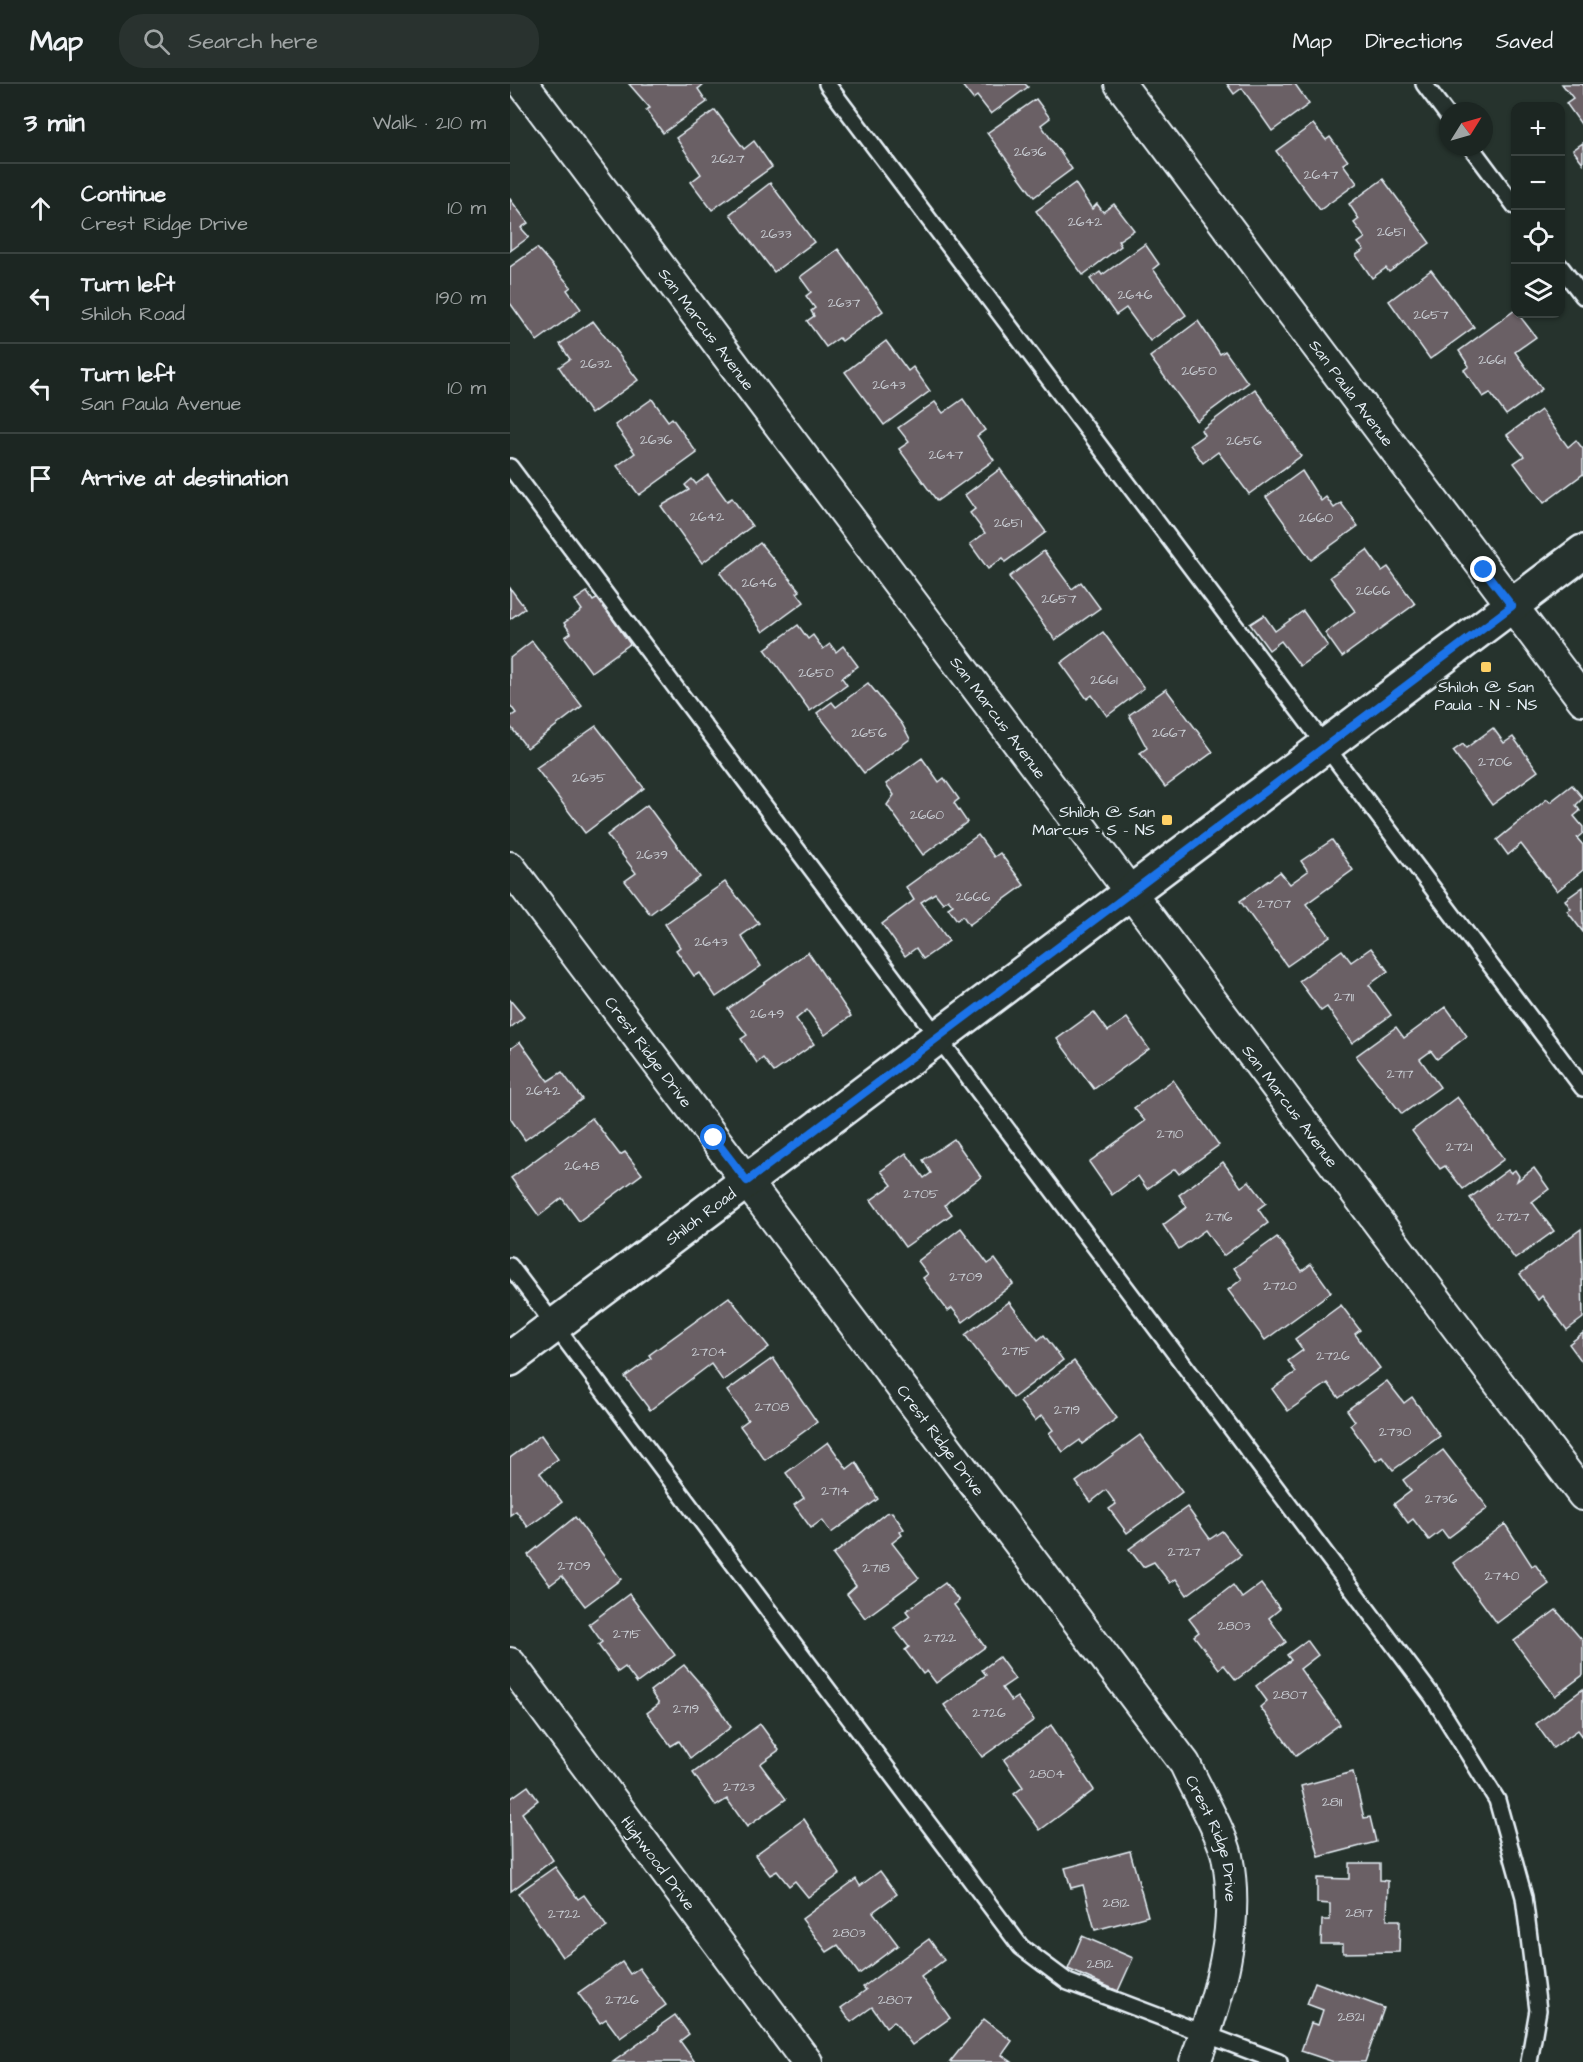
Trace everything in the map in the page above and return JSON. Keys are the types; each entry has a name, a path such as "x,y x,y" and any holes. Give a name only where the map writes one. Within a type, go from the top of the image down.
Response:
{"street":[{"name":"San Marcus Avenue","path":"523,84 1583,1495"},
{"name":"San Paula Avenue","path":"1120,84 1583,700"},
{"name":"Shiloh Road","path":"510,1359 1583,552"},
{"name":"Crest Ridge Drive","path":"510,867 1185,1764 1227,1854 1232,1911 1221,1989 1195,2062"},
{"name":"Highwood Drive","path":"510,1663 807,2062"}],"lane":[{"path":"826,84 1583,1088"},
{"path":"1424,84 1439,104"},
{"path":"1478,156 1511,201"},
{"path":"1565,273 1583,296"},
{"path":"510,467 1433,1697 1497,1800 1524,1897 1538,2010 1529,2062"},
{"path":"510,1266 1021,1947 1068,1982 1279,2062"}],"building":[{"path":"629,84 704,84 698,89 707,102 663,133 646,110 650,108"},
{"path":"961,84 1025,84 1028,87 991,114 977,96 973,99"},
{"path":"1227,84 1295,84 1309,104 1272,131 1242,88 1234,94"},
{"path":"1562,84 1583,84 1583,127 1566,103 1573,98"},
{"path":"1036,99 1050,118 1041,125 1072,169 1034,197 987,133"},
{"path":"715,110 744,149 754,141 772,167 712,210 691,182 701,174 676,138"},
{"path":"1313,124 1326,140 1330,137 1348,161 1343,164 1357,183 1320,210 1276,151"},
{"path":"1583,143 1583,163 1573,150"},
{"path":"1383,179 1430,243 1389,272 1386,268 1372,278 1356,255 1364,250 1358,243 1365,238 1354,223 1359,219 1349,204"},
{"path":"770,183 814,242 774,272 730,214"},
{"path":"1075,183 1092,209 1097,204 1103,212 1114,204 1134,230 1118,241 1121,246 1083,275 1036,211"},
{"path":"510,199 528,223 521,228 529,237 510,251"},
{"path":"1145,244 1159,264 1153,269 1186,315 1150,341 1126,308 1116,315 1090,279 1100,272 1102,275"},
{"path":"537,248 571,287 567,290 581,309 537,341 510,303 510,267"},
{"path":"838,249 883,311 842,341 839,338 826,347 807,321 814,316 811,311 815,308 806,296 811,292 800,277"},
{"path":"1431,270 1474,327 1430,359 1389,301"},
{"path":"1511,313 1511,318 1521,318 1536,337 1515,352 1542,389 1506,415 1490,393 1483,397 1464,370 1469,366 1459,351"},
{"path":"593,321 638,380 591,414 559,367 570,359 560,344"},
{"path":"1198,321 1220,354 1225,351 1248,383 1197,421 1150,357"},
{"path":"886,341 908,371 913,367 930,391 884,425 845,372"},
{"path":"1255,389 1301,456 1249,494 1218,452 1203,463 1190,445 1204,435 1201,430"},
{"path":"652,399 668,421 672,418 697,453 639,495 617,466 635,453 615,425"},
{"path":"963,399 985,430 977,436 994,460 937,501 899,449 909,442 898,428 935,402 943,413"},
{"path":"1541,410 1568,447 1576,440 1583,449 1583,474 1544,503 1514,463 1524,456 1507,435"},
{"path":"1000,469 1046,532 1005,562 1003,558 988,569 970,544 985,533 970,513 975,509 965,495"},
{"path":"1302,471 1321,501 1326,497 1334,508 1341,503 1358,526 1311,560 1266,497"},
{"path":"708,475 727,501 732,498 752,526 702,563 661,506 689,490 685,485 692,479 696,484"},
{"path":"760,543 800,591 797,593 804,602 763,632 720,573"},
{"path":"1367,550 1382,571 1388,567 1415,604 1342,657 1325,633 1355,611 1330,577"},
{"path":"1044,551 1072,589 1081,582 1100,608 1055,640 1009,577"},
{"path":"510,588 525,608 510,619"},
{"path":"587,592 593,601 598,598 630,644 591,672 565,637 571,633 564,623 582,610 575,600"},
{"path":"1303,611 1328,646 1300,666 1281,641 1269,650 1250,624 1264,615 1275,631"},
{"path":"798,625 808,639 813,635 823,649 830,644 836,652 843,646 858,666 842,678 847,685 810,711 765,649"},
{"path":"1103,632 1144,688 1107,716 1092,695 1087,699 1061,663"},
{"path":"532,641 582,706 527,748 510,726 510,717 516,713 510,705 510,658"},
{"path":"868,683 902,724 910,739 864,773 817,713 832,702 836,707"},
{"path":"1166,689 1213,752 1165,787 1140,753 1147,748 1129,715"},
{"path":"596,726 644,788 585,833 536,768"},
{"path":"1493,728 1504,743 1513,737 1538,771 1492,805 1453,751 1463,744 1466,748"},
{"path":"922,758 939,782 944,778 959,799 954,803 967,822 923,855 887,805 894,795 886,784"},
{"path":"1572,785 1583,798 1576,805 1580,811 1574,816 1583,827 1583,833 1577,838 1583,845 1583,870 1557,891 1521,844 1508,855 1497,840 1547,799 1550,802"},
{"path":"647,805 700,877 650,914 625,881 636,873 607,835"},
{"path":"978,835 994,857 1000,853 1024,885 969,925 963,916 957,920 948,908 953,905 948,899 943,903 935,893 921,902 949,941 923,959 916,948 905,956 882,924 914,900 906,887"},
{"path":"1332,840 1353,870 1306,904 1330,936 1287,966 1240,901 1280,872 1290,884 1308,871 1301,861"},
{"path":"725,882 759,923 741,936 761,966 716,997 700,973 694,976 676,950 680,947 665,924"},
{"path":"1583,887 1583,932 1567,911 1571,909 1565,900"},
{"path":"1371,948 1388,971 1369,985 1391,1015 1352,1043 1327,1007 1321,1011 1299,981 1342,950 1351,962"},
{"path":"808,952 851,1016 825,1035 807,1010 796,1019 814,1044 774,1072 763,1058 757,1063 741,1039 747,1035 728,1009"},
{"path":"510,1000 524,1017 510,1028"},
{"path":"1446,1007 1467,1036 1437,1059 1431,1051 1420,1059 1440,1087 1402,1114 1356,1056 1396,1027 1404,1038"},
{"path":"1094,1012 1108,1031 1127,1018 1149,1049 1094,1089 1057,1039"},
{"path":"520,1042 548,1081 562,1072 582,1099 525,1140 510,1118 510,1049"},
{"path":"1173,1080 1219,1145 1179,1174 1175,1169 1147,1189 1138,1176 1112,1195 1089,1162 1145,1121 1134,1108"},
{"path":"1457,1097 1504,1159 1463,1189 1445,1166 1440,1169 1412,1131"},
{"path":"592,1118 620,1155 625,1152 642,1174 579,1221 562,1198 539,1216 511,1178"},
{"path":"954,1139 981,1177 945,1205 952,1214 905,1247 871,1200 892,1185 881,1171 906,1153 924,1178 931,1173 923,1160"},
{"path":"1223,1162 1241,1187 1249,1181 1266,1203 1258,1209 1268,1223 1223,1256 1205,1230 1179,1249 1163,1225 1187,1207 1179,1195"},
{"path":"1534,1168 1549,1189 1532,1202 1554,1231 1515,1259 1470,1198 1508,1170 1511,1173 1515,1170 1519,1176 1517,1181"},
{"path":"961,1228 988,1264 995,1259 1013,1284 963,1322 952,1308 948,1311 923,1278 928,1274 918,1261"},
{"path":"1581,1229 1583,1318 1567,1330 1542,1296 1538,1300 1520,1274"},
{"path":"1277,1237 1302,1271 1311,1264 1331,1292 1265,1340 1228,1290 1242,1279 1234,1268"},
{"path":"729,1297 769,1347 723,1381 711,1364 650,1410 625,1377 651,1358 649,1355"},
{"path":"1009,1302 1038,1340 1044,1335 1063,1360 1013,1398 965,1335"},
{"path":"1341,1305 1360,1330 1355,1334 1380,1368 1339,1398 1328,1383 1288,1411 1272,1389 1296,1372 1288,1361 1303,1350 1295,1339"},
{"path":"1583,1333 1583,1363 1569,1344"},
{"path":"773,1358 817,1422 765,1460 740,1426 748,1420 727,1391"},
{"path":"1074,1361 1117,1418 1082,1444 1080,1440 1063,1452 1049,1433 1053,1430 1042,1415 1035,1421 1020,1402"},
{"path":"1387,1381 1404,1403 1412,1397 1440,1436 1393,1470 1383,1457 1376,1461 1350,1425 1355,1421 1347,1410"},
{"path":"541,1435 558,1459 540,1473 562,1502 528,1527 516,1511 510,1515 510,1458"},
{"path":"1140,1435 1182,1492 1127,1533 1109,1509 1116,1504 1106,1490 1091,1502 1076,1482"},
{"path":"828,1442 847,1469 856,1462 878,1499 831,1533 822,1520 811,1528 794,1505 804,1498 786,1473"},
{"path":"1443,1450 1488,1508 1448,1538 1442,1530 1429,1540 1413,1519 1408,1523 1394,1504 1411,1491 1403,1480"},
{"path":"1187,1507 1210,1539 1222,1531 1241,1555 1187,1595 1176,1579 1170,1583 1154,1562 1143,1567 1129,1549"},
{"path":"892,1512 904,1529 900,1532 902,1535 892,1543 919,1578 865,1618 847,1594 856,1586 833,1555 886,1513"},
{"path":"575,1517 621,1579 585,1606 562,1576 550,1585 528,1555"},
{"path":"1505,1524 1532,1566 1535,1564 1549,1584 1497,1623 1453,1563"},
{"path":"945,1583 959,1601 954,1605 985,1647 936,1683 927,1671 923,1674 905,1650 909,1647 894,1628 910,1616 906,1611"},
{"path":"1261,1584 1280,1609 1269,1618 1286,1642 1236,1680 1224,1665 1219,1669 1194,1636 1199,1632 1189,1619 1233,1585 1242,1598"},
{"path":"629,1594 675,1655 637,1683 625,1667 618,1672 598,1645 602,1642 589,1624"},
{"path":"1556,1610 1583,1641 1583,1675 1555,1696 1514,1641"},
{"path":"1307,1640 1318,1655 1300,1669 1340,1724 1296,1756 1260,1707 1267,1701 1256,1686 1291,1660 1287,1655"},
{"path":"999,1657 1015,1679 1002,1688 1011,1701 1017,1697 1034,1720 982,1757 944,1705 986,1675 982,1670"},
{"path":"684,1665 710,1695 731,1727 690,1758 679,1741 671,1746 647,1713 659,1704 650,1691"},
{"path":"1583,1689 1583,1737 1578,1730 1553,1748 1536,1724"},
{"path":"760,1724 779,1750 760,1764 786,1799 747,1827 727,1799 716,1806 693,1773"},
{"path":"1051,1725 1094,1790 1040,1830 1014,1794 1023,1787 1004,1760"},
{"path":"1353,1772 1364,1818 1370,1817 1376,1842 1319,1857 1301,1786"},
{"path":"528,1786 538,1800 522,1813 553,1860 511,1891 510,1799"},
{"path":"804,1819 840,1874 808,1897 795,1881 789,1886 777,1871 770,1875 755,1855"},
{"path":"1130,1851 1148,1916 1095,1930 1083,1885 1071,1888 1065,1868"},
{"path":"1349,1863 1380,1863 1380,1880 1388,1881 1387,1920 1400,1920 1399,1952 1343,1953 1343,1944 1321,1944 1322,1920 1330,1920 1330,1904 1317,1903 1317,1878 1349,1879"},
{"path":"555,1867 578,1899 584,1895 607,1927 562,1957 518,1893"},
{"path":"880,1871 897,1894 873,1912 898,1945 859,1974 838,1945 827,1952 802,1919 856,1879 860,1886"},
{"path":"1082,1936 1133,1958 1118,1991 1068,1969"},
{"path":"929,1939 944,1960 921,1977 950,2018 912,2045 894,2021 886,2027 872,2007 851,2022 841,2008 866,1990 863,1987"},
{"path":"622,1962 630,1974 639,1968 666,2005 620,2038 606,2019 600,2023 578,1993"},
{"path":"1315,1982 1384,2008 1365,2062 1334,2062 1301,2051 1311,2023 1318,2025 1323,2010 1307,2004"},
{"path":"675,2015 689,2034 680,2041 695,2062 613,2062 659,2029 658,2027"},
{"path":"984,2019 1012,2041 1002,2055 1012,2062 950,2062"}],"place":[{"name":"Shiloh @ San Paula - N - NS","path":"1486,667"},
{"name":"Shiloh @ San Marcus - S - NS","path":"1167,820"}],"route":[{"path":"714,1138 747,1181 1512,606 1484,570"}]}
